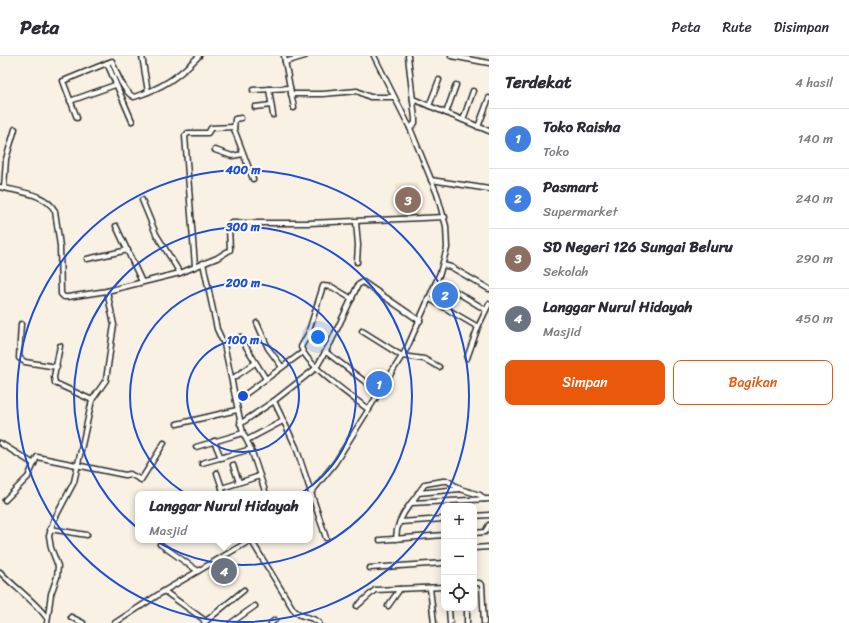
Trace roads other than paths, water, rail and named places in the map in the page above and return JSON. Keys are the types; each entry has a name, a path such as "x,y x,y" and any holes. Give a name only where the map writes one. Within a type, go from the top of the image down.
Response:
{"street":[{"path":"142,56 148,92"},
{"path":"77,118 63,81 112,61 122,82 132,96 148,92 167,84 180,75 199,56"},
{"path":"284,56 294,108"},
{"path":"285,62 305,56"},
{"path":"313,492 328,474 402,356 420,321 428,298 443,265 448,237 445,217 432,180 410,128 374,56"},
{"path":"408,56 415,122 410,128"},
{"path":"451,56 489,63"},
{"path":"106,63 132,121"},
{"path":"430,106 439,80"},
{"path":"70,101 115,85"},
{"path":"446,113 456,85"},
{"path":"253,90 290,88"},
{"path":"269,89 273,115"},
{"path":"291,94 323,94 357,91 370,97 394,97"},
{"path":"463,120 473,91"},
{"path":"478,127 489,98"},
{"path":"413,99 489,131"},
{"path":"255,107 271,105"},
{"path":"241,118 236,119 234,127 243,154 254,179"},
{"path":"195,266 185,136 188,133 208,133 211,128 218,126 234,127"},
{"path":"15,129 6,159 2,187 43,198 49,201 55,211 60,246 62,296 68,297 106,291 180,273 229,252 229,226 231,223 356,222 445,217"},
{"path":"215,150 232,156 243,154"},
{"path":"432,180 489,189"},
{"path":"142,200 156,234 180,273"},
{"path":"356,222 358,245 357,262"},
{"path":"116,226 142,282"},
{"path":"87,259 128,250"},
{"path":"203,263 217,329 224,344 240,424 251,449 265,491"},
{"path":"443,265 451,267 489,289"},
{"path":"240,424 274,401 316,368 326,352 358,285 363,282 420,321"},
{"path":"435,284 450,288 486,310"},
{"path":"352,299 332,287 323,286 308,334 302,346 303,352 316,368 369,410"},
{"path":"46,623 51,594 57,577 58,566 49,542 50,530 71,489 78,466 92,400 106,380 114,328 106,291"},
{"path":"428,298 478,327"},
{"path":"467,358 478,327 489,304"},
{"path":"257,323 268,348 282,367"},
{"path":"21,324 19,358 25,362 57,367"},
{"path":"362,331 402,356 424,360 439,367"},
{"path":"240,337 254,363 266,379"},
{"path":"60,346 54,377 58,385 92,400"},
{"path":"236,401 303,352"},
{"path":"326,352 380,393"},
{"path":"232,379 254,363"},
{"path":"274,401 292,436 310,491"},
{"path":"177,424 237,410"},
{"path":"247,440 283,421"},
{"path":"196,447 243,433"},
{"path":"214,441 221,458"},
{"path":"0,443 34,464"},
{"path":"5,500 28,477 37,457 125,475 130,474 141,480 164,443"},
{"path":"202,464 251,449"},
{"path":"233,464 239,482"},
{"path":"217,473 222,491"},
{"path":"222,488 260,476"},
{"path":"396,539 397,526 402,516 425,484 443,480 480,495 484,499"},
{"path":"418,493 460,488"},
{"path":"411,503 489,499"},
{"path":"313,500 326,538"},
{"path":"477,516 489,515"},
{"path":"400,522 441,518"},
{"path":"477,533 485,532 489,525"},
{"path":"50,530 87,535"},
{"path":"380,540 441,535"},
{"path":"115,623 164,591 246,543"},
{"path":"253,543 293,609 301,617 314,619 319,623"},
{"path":"160,544 198,571"},
{"path":"477,548 489,547"},
{"path":"370,568 441,563"},
{"path":"0,572 17,590 36,604 47,618"},
{"path":"477,583 482,585 484,623"},
{"path":"357,606 375,590 441,587"},
{"path":"430,588 434,623"},
{"path":"388,606 400,589"},
{"path":"164,591 205,622 244,590"},
{"path":"231,623 255,606"},
{"path":"449,611 450,623"},
{"path":"467,611 467,623"},
{"path":"71,617 84,623"},
{"path":"270,623 275,620"}],"place":[{"name":"SD Negeri 126 Sungai Beluru","path":"408,200"},
{"name":"Pasmart","path":"445,295"},
{"name":"Toko Raisha","path":"379,384"},
{"name":"Langgar Nurul Hidayah","path":"224,571"}]}
